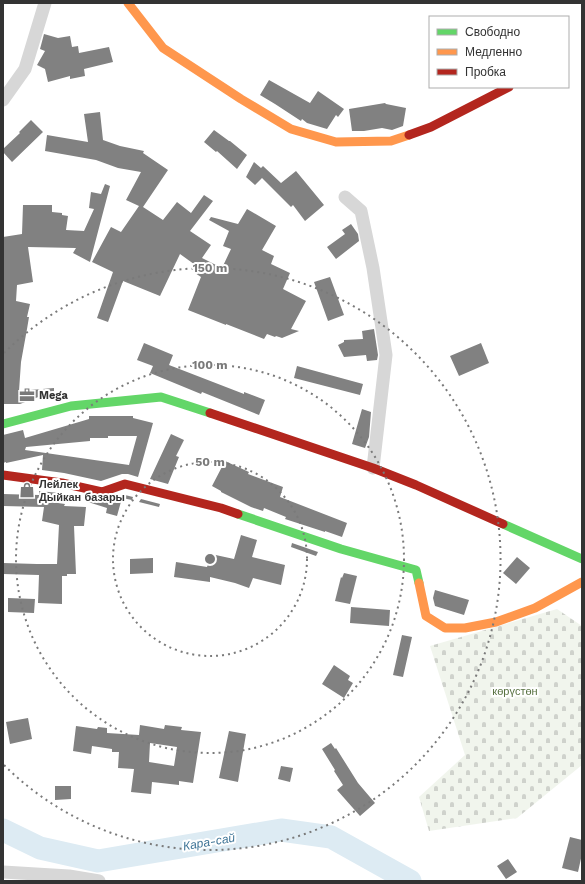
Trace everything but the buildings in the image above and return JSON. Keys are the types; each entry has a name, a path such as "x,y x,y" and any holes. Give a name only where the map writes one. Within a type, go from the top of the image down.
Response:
{"street":[{"path":"3,100 25,69 45,3"},
{"path":"128,3 163,48 241,99 291,129 336,142 391,141 431,127 507,88"},
{"path":"344,197 361,211 373,268 386,355 373,468"},
{"path":"3,424 71,406 161,397 373,468 416,484 582,559"},
{"path":"3,476 62,483 102,492 124,484 221,508 341,550 416,570 426,616 445,628 465,628 496,622 535,608 582,582"},
{"path":"3,872 69,876 99,881"}],"green space":[{"name":"көрүстөн","path":"557,609 582,626 582,765 517,818 429,831 419,797 465,755 430,646"}],"waterway":[{"name":"Кара-сай","path":"3,830 40,848 98,861 281,830 331,837 410,881"}],"traffic: fast":[{"path":"3,424 71,406 161,397 210,413"},
{"path":"238,514 341,549 416,570 419,583"},
{"path":"503,524 582,559"}],"traffic: slow":[{"path":"128,3 163,48 241,99 291,129 336,142 391,141 409,135"},
{"path":"419,583 426,616 445,628 465,628 496,622 535,608 582,582"}],"traffic: jam":[{"path":"409,135 431,127 507,88"},
{"path":"210,413 373,468 416,485 503,524"},
{"path":"3,475 62,483 102,492 125,484 221,508 238,514"}],"place":[{"name":"Mega","path":"27,395"},
{"name":"Лейлек Дыйкан базары","path":"27,490"}]}
